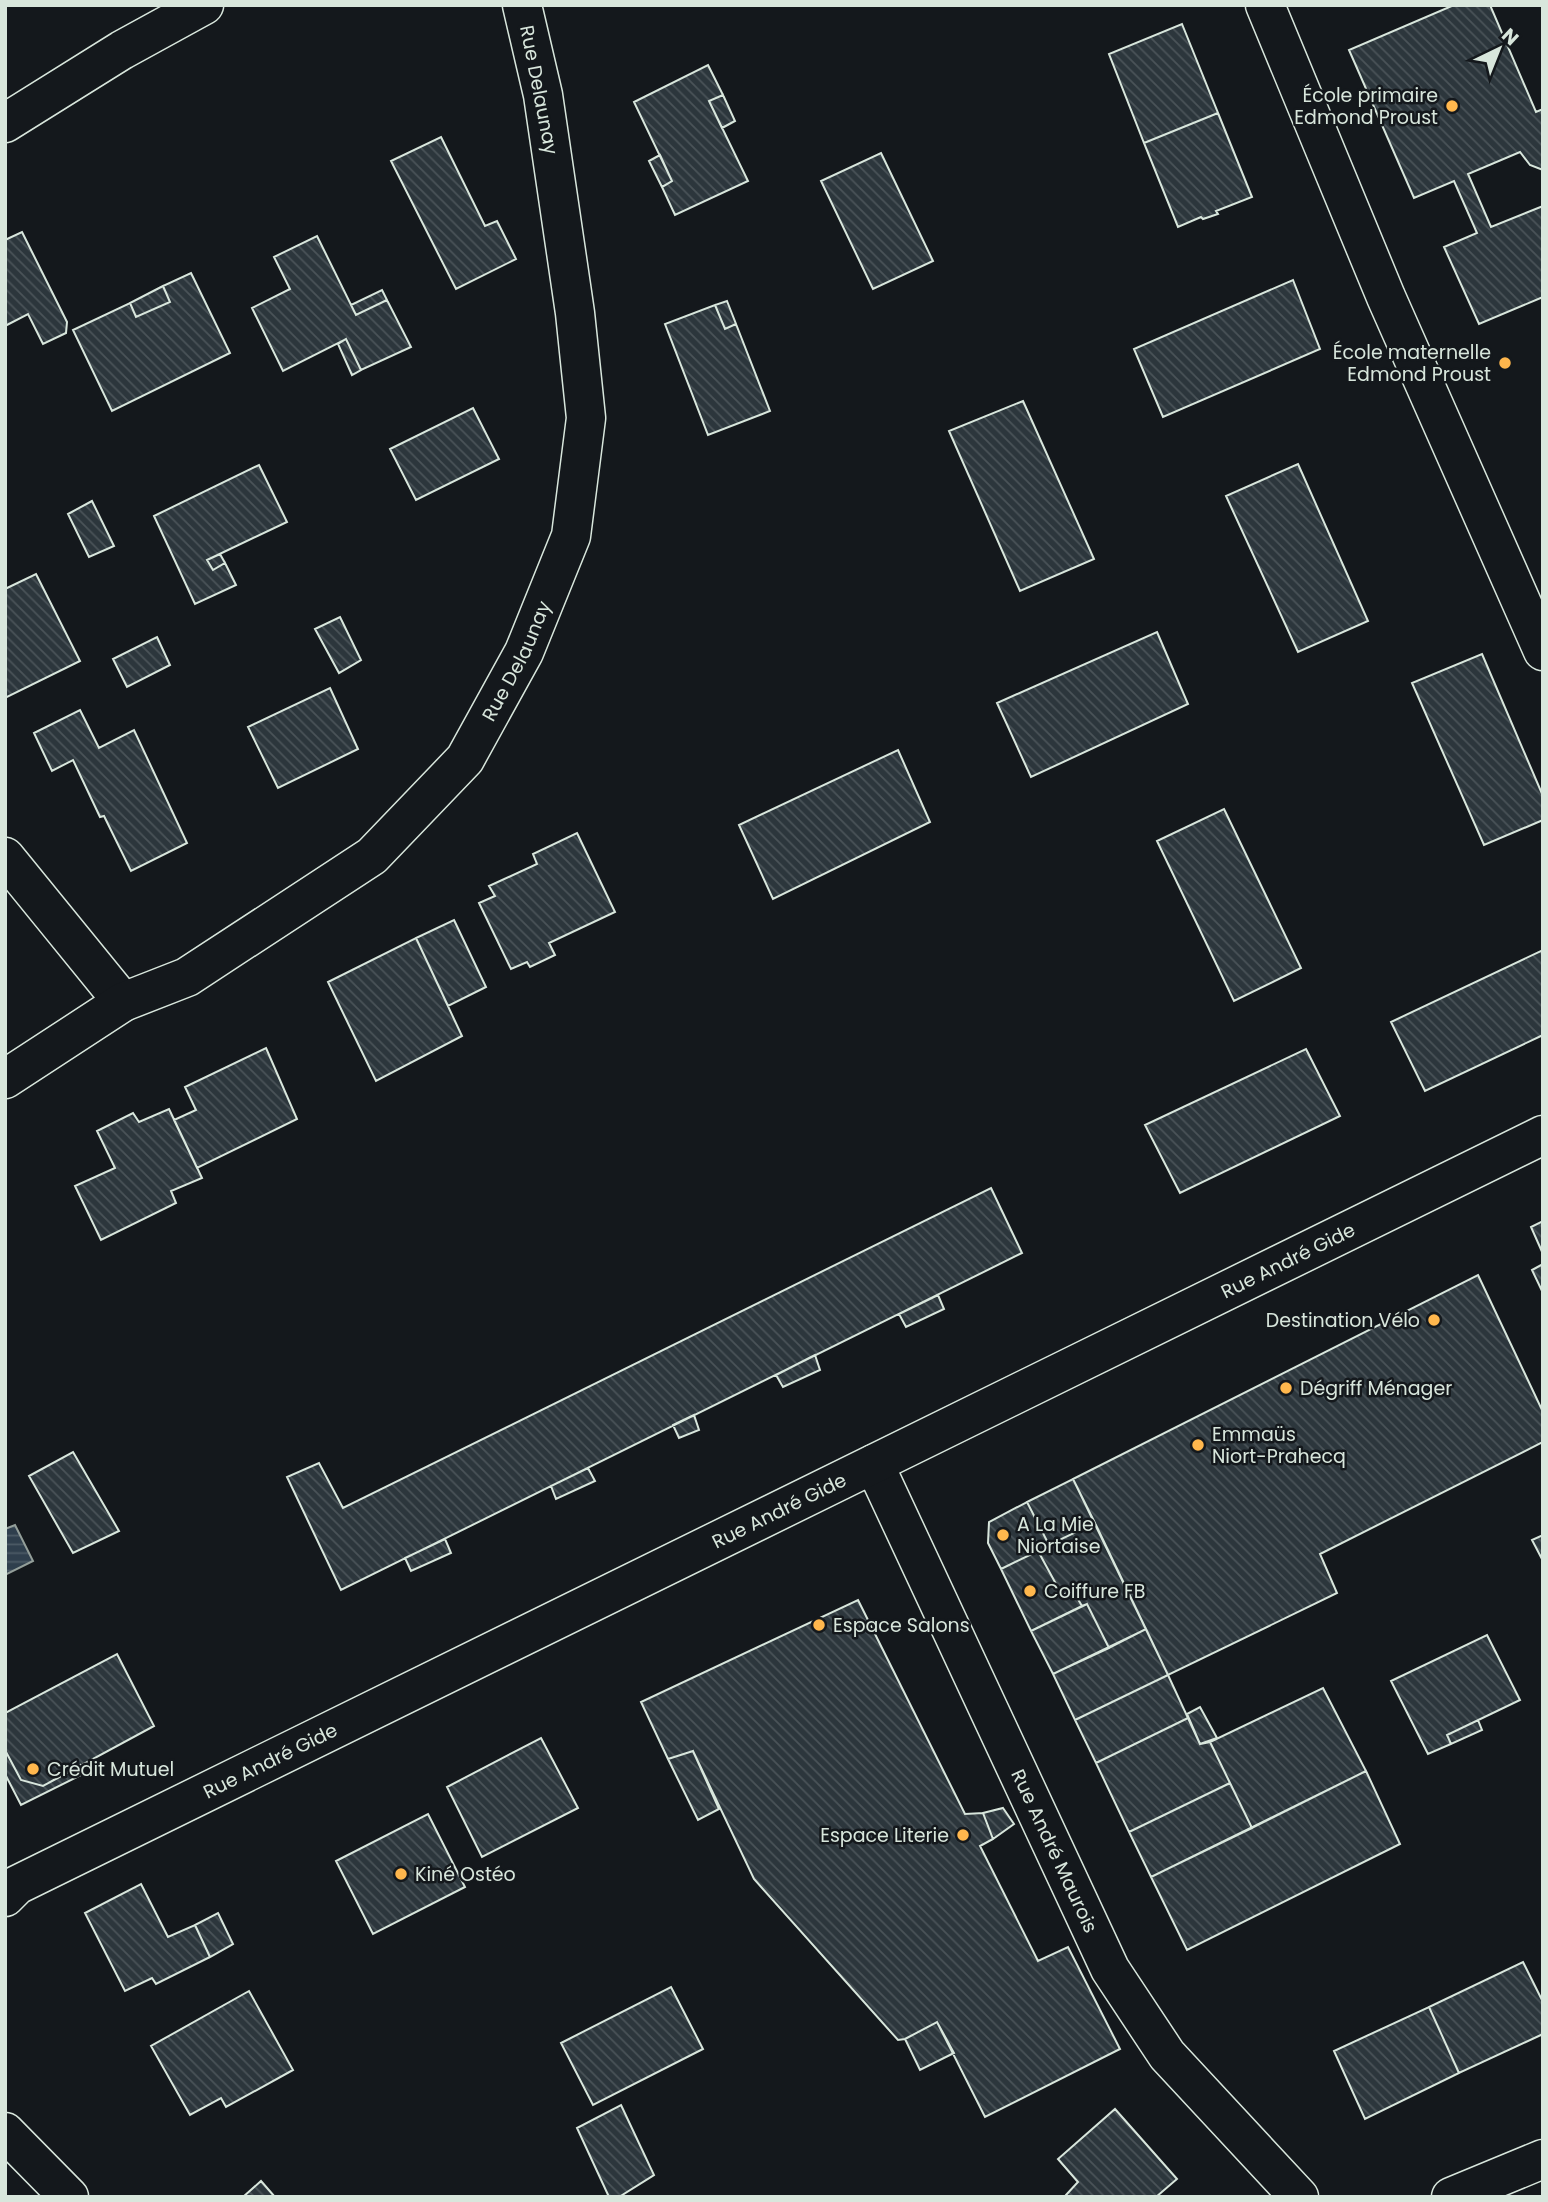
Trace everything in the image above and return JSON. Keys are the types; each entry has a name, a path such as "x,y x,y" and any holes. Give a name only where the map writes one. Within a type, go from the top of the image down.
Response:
{"street":[{"path":"5,123 122,50 204,5"},
{"name":"Rue Delaunay","path":"5,1079 123,1002 187,977 372,856 465,759 524,652 571,536 586,418 575,313 543,95 522,5"},
{"path":"1265,5 1386,297 1543,651"},
{"path":"5,857 123,1002"},
{"name":"Rue André Gide","path":"9,1889 1543,1135"},
{"name":"Rue André Maurois","path":"874,1464 1110,1969 1167,2055 1299,2197"},
{"path":"5,2132 20,2160 69,2197"},
{"path":"1451,2197 1543,2159"}],"water":[{"path":"15,1525 33,1561 5,1575 5,1529"}],"building":[{"name":"École primaire Edmond Proust","path":"1454,5 1490,5 1536,112 1543,109 1543,170 1530,165 1520,152 1468,174 1491,227 1543,206 1543,297 1479,324 1444,247 1477,233 1454,181 1414,198 1349,50"},
{"path":"1182,24 1218,113 1144,143 1109,54"},
{"path":"708,65 723,95 709,101 748,181 675,215 662,187 672,181 634,102"},
{"path":"723,95 735,121 722,128 709,101"},
{"path":"1218,113 1252,197 1216,211 1218,214 1203,219 1201,217 1178,227 1144,143"},
{"path":"441,137 485,226 497,221 516,259 456,289 391,161"},
{"path":"881,153 933,261 873,289 821,181"},
{"path":"660,155 672,181 662,187 649,161"},
{"path":"22,232 67,322 66,333 43,344 28,314 5,326 5,240"},
{"path":"317,236 356,315 387,300 411,347 361,370 346,339 283,371 252,308 290,289 274,257"},
{"path":"191,273 230,353 112,411 73,330 130,303 136,317 170,302 163,286"},
{"path":"1293,280 1320,349 1163,417 1134,349"},
{"path":"163,286 170,302 136,317 130,303"},
{"path":"382,290 387,300 356,315 351,305"},
{"path":"727,301 736,324 725,329 715,305"},
{"path":"715,305 725,329 736,324 770,411 708,435 665,324"},
{"path":"346,339 361,370 352,375 338,344"},
{"path":"1023,401 1094,559 1020,591 949,431"},
{"path":"473,408 499,459 416,500 390,449"},
{"path":"1298,464 1368,621 1298,652 1226,496"},
{"path":"259,465 287,522 207,560 213,570 225,563 236,585 195,604 154,516"},
{"path":"92,501 114,546 89,557 68,514"},
{"path":"220,554 225,563 213,570 207,560"},
{"path":"36,574 80,661 5,698 5,589"},
{"path":"340,617 361,660 339,673 315,629"},
{"path":"1157,632 1188,704 1031,777 997,703"},
{"path":"157,637 170,665 127,687 113,659"},
{"path":"1482,654 1543,796 1543,820 1484,845 1412,683"},
{"path":"330,688 358,749 278,788 248,727"},
{"path":"80,710 99,748 134,730 187,843 131,871 104,816 100,817 73,760 52,771 34,733"},
{"path":"898,750 930,822 773,899 739,825"},
{"path":"1224,809 1301,968 1234,1001 1157,841"},
{"path":"577,833 615,912 549,943 555,955 530,967 527,962 511,969 479,903 495,896 489,886 537,864 533,854"},
{"path":"454,920 486,987 448,1006 416,938"},
{"path":"416,938 462,1036 376,1081 328,982"},
{"path":"1543,950 1543,1035 1425,1091 1391,1022"},
{"path":"266,1048 297,1119 197,1168 174,1120 196,1110 185,1087"},
{"path":"1306,1049 1340,1116 1180,1193 1145,1125"},
{"path":"169,1109 202,1178 171,1191 176,1203 101,1240 75,1186 115,1168 97,1131 133,1113 139,1122"},
{"path":"991,1188 1022,1253 341,1590 287,1477 319,1463 343,1508"},
{"path":"1543,1221 1543,1254 1531,1227"},
{"path":"1543,1264 1543,1293 1532,1270"},
{"path":"1478,1275 1543,1412 1543,1442 1320,1554 1337,1593 1168,1675 1073,1479"},
{"path":"938,1295 944,1309 906,1327 899,1314"},
{"path":"815,1355 820,1370 783,1387 776,1375"},
{"path":"694,1415 699,1430 679,1438 673,1425"},
{"path":"73,1452 119,1531 73,1553 29,1476"},
{"path":"588,1468 595,1481 556,1499 551,1486"},
{"path":"1073,1479 1095,1523 1049,1545 1027,1502"},
{"path":"1027,1502 1049,1545 1095,1523 1146,1629 1109,1648 1087,1604 1082,1606 1073,1591 1062,1595 1038,1551 1001,1569 988,1543 989,1522"},
{"path":"1543,1535 1543,1561 1532,1540"},
{"path":"445,1539 451,1553 411,1571 405,1558"},
{"path":"1038,1551 1062,1595 1073,1591 1082,1606 1031,1631 1001,1569"},
{"path":"858,1600 965,1814 983,1813 993,1839 980,1846 1038,1961 1068,1947 1120,2049 985,2117 937,2022 898,2040 754,1879 693,1751 668,1759 641,1702"},
{"path":"1087,1604 1109,1648 1053,1674 1031,1631"},
{"path":"1146,1629 1168,1675 1075,1720 1053,1674"},
{"path":"1487,1635 1520,1700 1447,1735 1451,1744 1428,1754 1391,1681"},
{"path":"117,1654 154,1726 43,1786 21,1780 5,1750 5,1713"},
{"path":"1168,1675 1188,1718 1096,1763 1075,1720"},
{"path":"1323,1688 1366,1771 1252,1828 1210,1742"},
{"path":"1200,1707 1217,1738 1200,1744 1187,1714"},
{"path":"1188,1718 1200,1744 1210,1742 1230,1783 1129,1832 1096,1763"},
{"path":"1478,1720 1482,1730 1451,1744 1447,1735"},
{"path":"541,1738 578,1808 482,1857 447,1787"},
{"path":"5,1750 21,1780 43,1786 80,1765 83,1774 21,1805 5,1774"},
{"path":"693,1751 719,1809 698,1820 668,1759"},
{"path":"1366,1771 1400,1844 1187,1950 1151,1877"},
{"path":"1230,1783 1252,1828 1151,1877 1129,1832"},
{"path":"1003,1808 1014,1824 993,1839 983,1813"},
{"name":"Kiné Ostéo","path":"428,1814 465,1887 373,1934 336,1861"},
{"path":"141,1884 168,1937 195,1925 210,1957 156,1984 152,1978 125,1991 85,1913"},
{"path":"218,1913 233,1944 210,1957 195,1925"},
{"path":"1523,1962 1543,2002 1543,2034 1459,2073 1429,2007"},
{"path":"671,1987 703,2049 593,2105 561,2043"},
{"path":"249,1991 293,2070 226,2107 221,2098 190,2115 151,2046"},
{"path":"1429,2007 1459,2073 1365,2119 1334,2051"},
{"path":"937,2022 954,2053 920,2070 905,2039"},
{"path":"621,2105 654,2175 619,2197 609,2197 577,2128"},
{"path":"1115,2109 1177,2179 1156,2197 1067,2197 1078,2182 1058,2159"},
{"path":"261,2181 275,2197 243,2197"}],"place":[{"name":"École primaire Edmond Proust","path":"1452,106"},
{"name":"École maternelle Edmond Proust","path":"1505,363"},
{"name":"Destination Vélo","path":"1434,1320"},
{"name":"Dégriff Ménager","path":"1286,1388"},
{"name":"Emmaüs Niort-Prahecq","path":"1198,1445"},
{"name":"A La Mie Niortaise","path":"1003,1535"},
{"name":"Coiffure FB","path":"1030,1591"},
{"name":"Espace Salons","path":"819,1625"},
{"name":"Crédit Mutuel","path":"33,1769"},
{"name":"Espace Literie","path":"963,1835"},
{"name":"Kiné Ostéo","path":"401,1874"}]}
